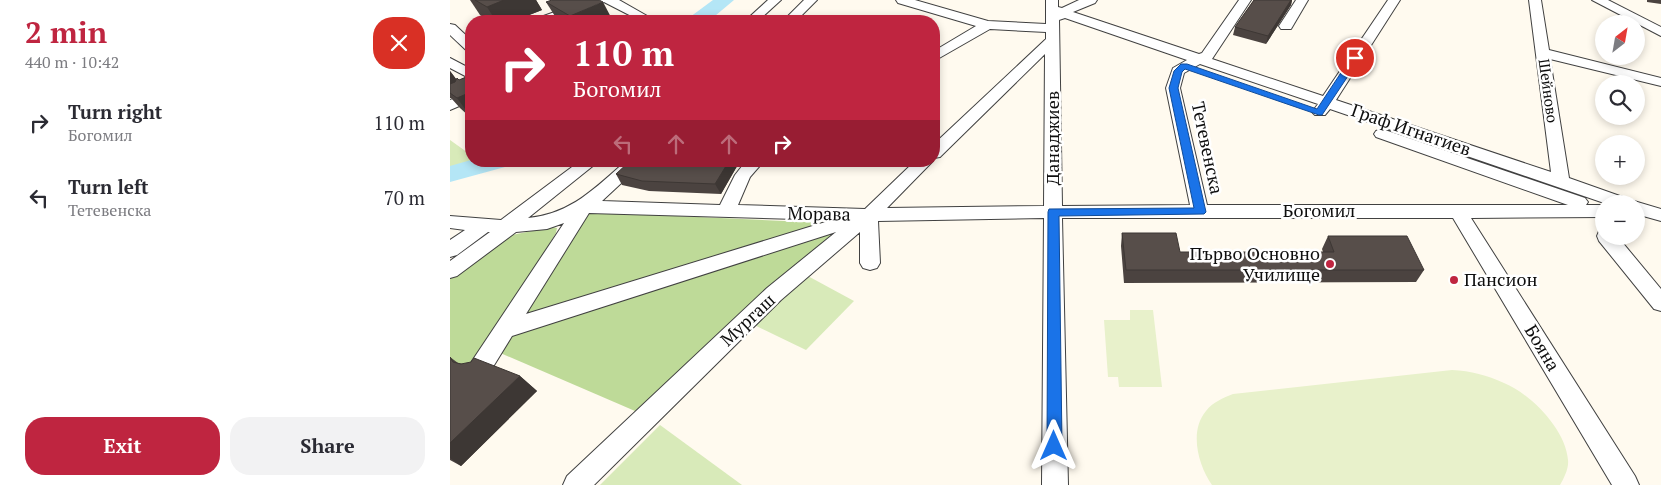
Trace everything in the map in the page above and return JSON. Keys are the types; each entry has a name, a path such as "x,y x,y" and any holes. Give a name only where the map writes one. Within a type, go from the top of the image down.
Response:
{"street":[{"path":"559,15 600,0"},
{"path":"609,0 638,15"},
{"path":"758,15 775,0"},
{"path":"798,15 811,0"},
{"path":"902,0 987,26"},
{"path":"940,146 1054,18 1072,7 1091,0"},
{"path":"1184,66 1207,56 1245,0"},
{"path":"1286,26 1302,0"},
{"path":"1323,107 1394,0"},
{"name":"Шейново","path":"1536,0 1561,182"},
{"path":"1598,0 1661,32"},
{"path":"940,53 987,26 1054,18"},
{"name":"Граф Игнатиев","path":"1054,18 1199,58 1582,207 1595,209"},
{"name":"Граф Игнатиев","path":"1054,18 1184,66 1323,107 1600,195"},
{"name":"Данаджиев","path":"1054,18 1055,485"},
{"path":"450,28 465,42"},
{"path":"450,56 465,50"},
{"path":"1542,53 1661,82"},
{"path":"450,62 465,71"},
{"name":"Тетевенска","path":"1184,66 1178,71 1173,88 1200,212"},
{"path":"450,105 465,99"},
{"path":"451,249 500,226 584,167"},
{"path":"480,368 584,207 630,167"},
{"path":"726,211 743,174 750,167"},
{"name":"Мургаш","path":"576,485 774,294 870,215 920,167"},
{"path":"1561,182 1595,222"},
{"path":"450,222 500,226 547,223 584,207"},
{"name":"Морава","path":"584,207 870,215 1053,212"},
{"name":"Богомил","path":"1053,212 1458,211 1582,207"},
{"name":"Бояна","path":"1458,211 1626,485"},
{"path":"503,330 870,215 870,263"},
{"path":"450,271 475,253 500,226"},
{"path":"1613,245 1661,303"},
{"path":"451,249 475,253"}],"green space":[{"path":"450,140 465,151 465,167 473,167 450,173"},
{"path":"590,212 828,223 518,320"},
{"path":"847,225 642,414 498,352 510,332"},
{"path":"552,227 557,228 556,233 475,366 450,388 450,276 502,237"},
{"path":"806,275 854,301 806,350 750,323"},
{"path":"1130,310 1153,310 1162,387 1119,387 1118,377 1108,377 1104,320 1130,320"},
{"path":"1452,370 1479,374 1504,383 1536,404 1554,425 1566,449 1568,466 1560,485 1212,485 1199,458 1197,438 1201,419 1212,405 1233,394"},
{"path":"660,425 742,485 600,485"}],"building":[{"path":"475,0 504,0 487,7"},
{"path":"552,0 599,0 603,2 568,15 546,2"},
{"path":"1254,0 1291,0 1268,36 1235,27"},
{"path":"457,78 459,80 465,78 465,95 457,98 450,93 450,84 455,82"},
{"path":"624,167 725,167 715,184 642,181 616,174"},
{"path":"1122,233 1176,233 1180,252 1334,252 1328,236 1407,236 1424,270 1126,270"},
{"path":"450,357 453,362 461,364 471,362 474,358 520,376 450,443"}],"waterway":[{"path":"705,15 725,0"},
{"path":"450,174 475,167"}],"place":[{"name":"Първо Основно Училище","path":"1330,264"},
{"name":"Пансион","path":"1454,280"}],"route":[{"path":"1054,446 1053,212 1200,212 1173,88 1178,71 1184,66 1319,113 1355,58"}]}
